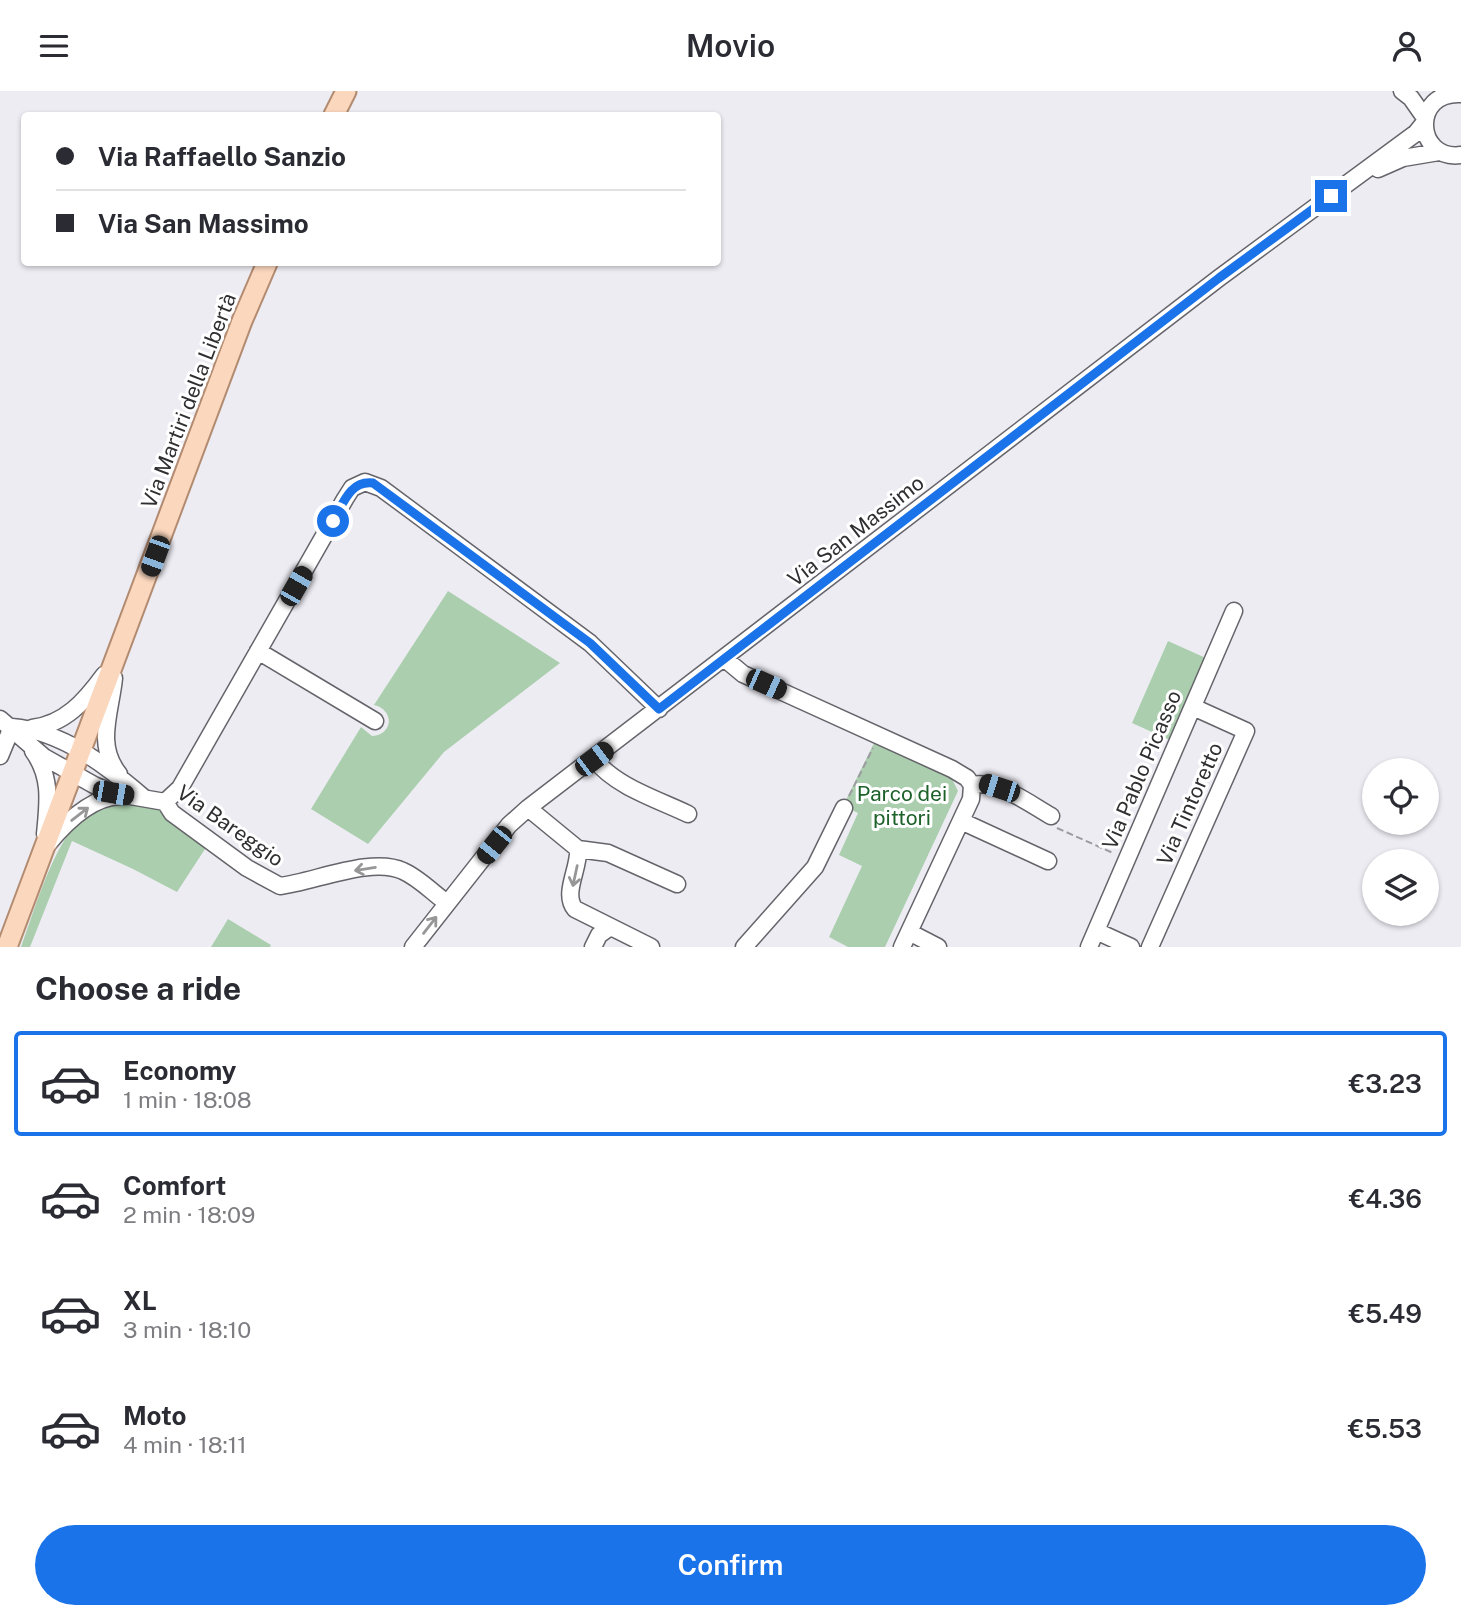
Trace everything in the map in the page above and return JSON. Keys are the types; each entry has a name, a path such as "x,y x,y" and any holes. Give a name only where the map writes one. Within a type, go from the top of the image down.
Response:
{"main road":[{"path":"335,112 344,94"},
{"name":"Via Martiri della Libertà","path":"8,947 266,266"}],"street":[{"path":"1402,91 1411,98 1424,121 1429,142 1439,152"},
{"path":"1412,91 1418,94 1453,93"},
{"name":"Via San Massimo","path":"413,947 509,825 528,808 1219,278 1416,133 1438,98 1453,93"},
{"name":"Via San Massimo","path":"1353,179 1403,158 1439,152 1461,155"},
{"path":"165,802 180,788 345,499 352,488 365,482 381,488 590,643 659,709"},
{"name":"Via Pablo Picasso","path":"1089,947 1234,611"},
{"path":"258,652 375,721"},
{"path":"725,659 743,674 879,734 961,774 972,785 971,799 905,940 937,947"},
{"path":"28,736 69,714 87,698 115,661"},
{"path":"115,661 105,739 114,768 132,792"},
{"name":"Via Tintoretto","path":"1150,947 1246,731 1193,707"},
{"path":"0,756 6,723 28,736 48,788 43,852"},
{"name":"Via Bareggio","path":"28,736 81,752 107,767 132,792"},
{"name":"Via Bareggio","path":"28,736 73,774 104,790 132,792 165,802 172,813 247,868 280,886 374,867 403,871 447,903"},
{"path":"594,759 618,780 688,814"},
{"path":"972,785 984,783 999,788 1051,816"},
{"name":"Via Bareggio","path":"43,852 59,831 87,808 110,797 132,792"},
{"path":"528,808 578,849 608,853 677,884"},
{"path":"744,947 815,867 844,808"},
{"path":"961,821 1048,861"},
{"path":"578,849 571,904 575,909 651,947"},
{"path":"427,888 443,892 462,885"},
{"path":"593,947 599,935 610,927"},
{"path":"1096,930 1131,947"}],"path":[{"path":"844,808 879,734"},
{"path":"1051,816 1049,824 1127,859"}],"green space":[{"path":"448,591 560,663 444,752 368,844 311,809 361,727 372,736 379,735 387,727 389,722 386,712 374,705"},
{"path":"1168,641 1208,659 1172,741 1132,723"},
{"name":"Parco dei pittori","path":"874,743 952,779 958,791 885,947 848,947 829,937 862,866 839,855 858,813 843,806"},
{"path":"128,800 157,807 206,843 205,849 177,892 72,841 30,947 21,947 41,891 70,832 82,818 96,808"},
{"path":"228,919 271,945 270,947 211,947"}],"route":[{"path":"333,521 352,488 365,482 373,483 590,643 659,709 1219,278 1331,196"}]}
